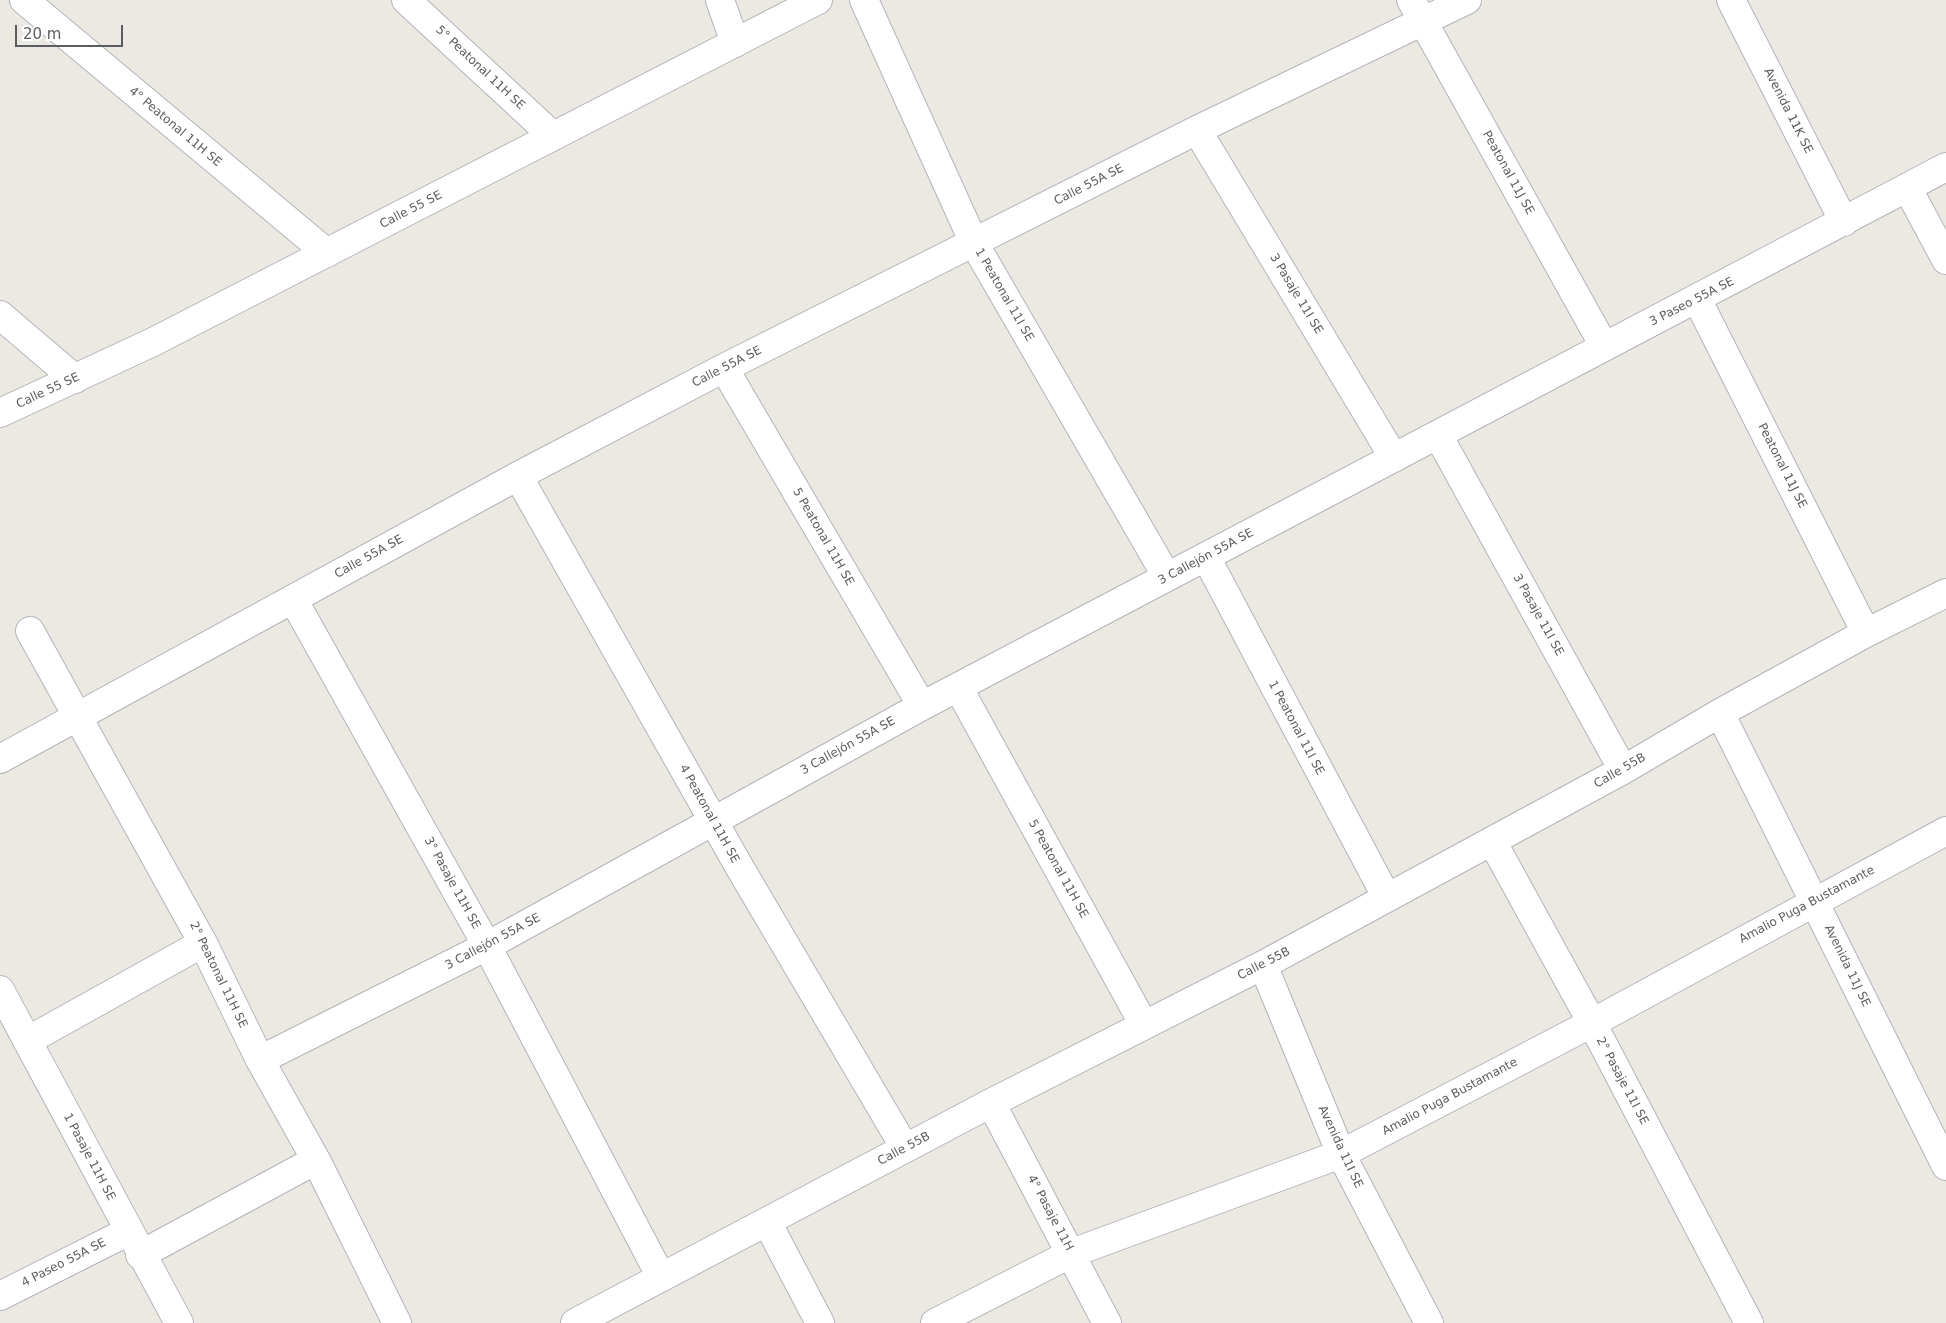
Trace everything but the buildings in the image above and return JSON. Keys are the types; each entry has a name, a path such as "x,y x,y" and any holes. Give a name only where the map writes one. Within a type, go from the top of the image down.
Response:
{"street":[{"name":"4° Peatonal 11H SE","path":"24,0 327,254"},
{"name":"5° Peatonal 11H SE","path":"406,0 553,136"},
{"path":"720,0 735,42"},
{"name":"Calle 55 SE","path":"0,413 153,342 818,0"},
{"name":"1 Peatonal 11I SE","path":"864,0 974,243 1167,577"},
{"name":"Calle 55A SE","path":"0,759 518,476 724,368 1197,130 1418,10 1468,0"},
{"name":"Avenida 11K SE","path":"1731,0 1844,222"},
{"name":"Peatonal 11J SE","path":"1418,10 1604,346"},
{"name":"3 Pasaje 11I SE","path":"1197,130 1394,458"},
{"name":"3 Paseo 55A SE","path":"1438,435 1604,346 1946,168"},
{"path":"1908,189 1946,260"},
{"name":"Peatonal 11J SE","path":"1697,299 1866,632"},
{"path":"0,315 75,379"},
{"name":"5 Peatonal 11H SE","path":"724,368 922,706"},
{"name":"3 Pasaje 11I SE","path":"1438,435 1623,770"},
{"name":"3 Callejón 55A SE","path":"260,1060 487,946 922,706 1438,435"},
{"name":"4 Peatonal 11H SE","path":"518,476 713,820 905,1148"},
{"name":"1 Peatonal 11I SE","path":"1206,557 1387,898"},
{"name":"Calle 55B","path":"575,1323 991,1103 1263,965 1623,770 1720,713 1866,632 1946,593"},
{"name":"3° Pasaje 11H SE","path":"293,598 487,946 661,1278"},
{"name":"2° Peatonal 11H SE","path":"30,631 203,943 260,1060 316,1160 397,1323"},
{"name":"5 Peatonal 11H SE","path":"958,687 1144,1024"},
{"name":"Avenida 11J SE","path":"1720,713 1815,900 1946,1166"},
{"name":"Amalio Puga Bustamante","path":"935,1323 1072,1253 1341,1154 1592,1023 1815,900 1946,831"},
{"name":"2° Pasaje 11I SE","path":"1492,841 1592,1023 1748,1323"},
{"path":"27,1042 203,943"},
{"name":"Avenida 11I SE","path":"1263,965 1341,1154 1429,1323"},
{"name":"1 Pasaje 11H SE","path":"0,990 140,1255 179,1323"},
{"name":"4° Pasaje 11H","path":"991,1103 1108,1323"},
{"path":"140,1255 316,1160"},
{"path":"767,1222 820,1323"},
{"name":"4 Paseo 55A SE","path":"0,1296 129,1231"}]}
